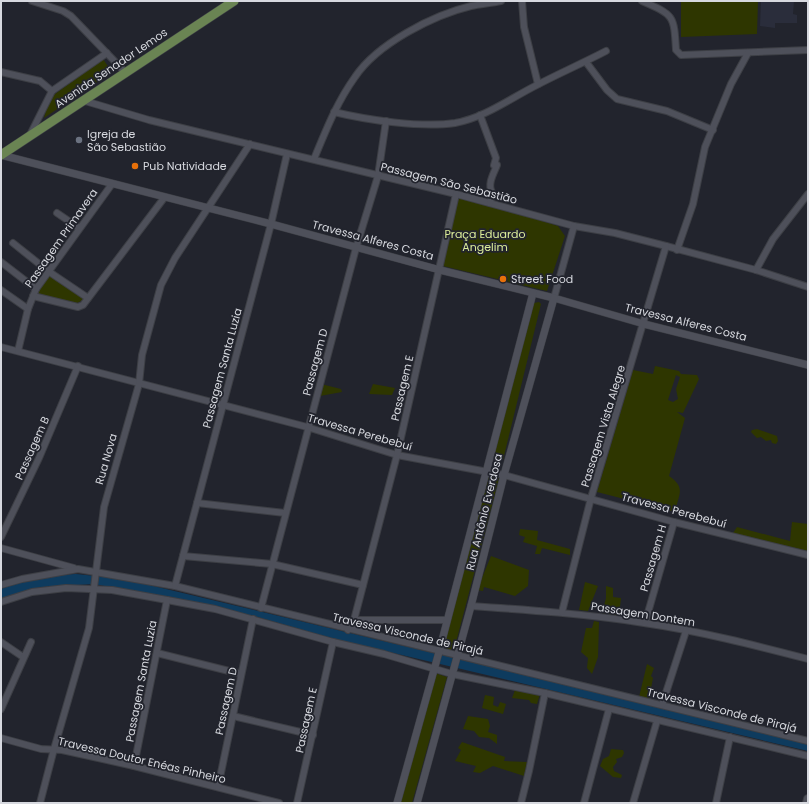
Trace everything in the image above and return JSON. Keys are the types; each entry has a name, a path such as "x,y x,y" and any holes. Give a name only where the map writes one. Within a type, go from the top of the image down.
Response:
{"main road":[{"name":"Avenida Senador Lemos","path":"1,155 85,101 125,72 234,1"},
{"path":"807,803 808,799"}],"street":[{"path":"32,1 63,11 71,16 125,72"},
{"path":"314,159 334,112 355,76 370,58 400,35 442,16 470,6 501,1"},
{"path":"522,1 524,27 538,84"},
{"path":"642,1 662,10 672,18 676,50 679,54 808,50"},
{"path":"334,112 357,118 386,121 432,124 455,123 480,115 538,84 606,51"},
{"path":"30,135 52,92 107,53"},
{"path":"677,250 693,204 705,147 732,84 748,53"},
{"path":"586,62 607,90 617,99 667,111 713,130"},
{"path":"1,72 40,81 52,92"},
{"name":"Passagem São Sebastião","path":"85,101 149,120 456,194 574,226 615,233 666,246 756,270 808,287"},
{"path":"480,115 496,158 494,165 497,165 490,183 492,192 490,203"},
{"name":"Passagem D","path":"261,608 307,427 356,248 378,176 386,121"},
{"name":"Rua Nova","path":"40,803 87,634 104,507 139,384 142,355 161,285 175,258 250,144"},
{"name":"Passagem Santa Luzia","path":"175,586 271,224 287,154"},
{"name":"Travessa Alferes Costa","path":"1,155 164,198 271,224 440,270 554,298 644,324 808,365"},
{"name":"Passagem Primavera","path":"18,351 28,309 36,289 112,184"},
{"name":"Passagem E","path":"348,630 354,620 397,455 456,194"},
{"path":"756,270 773,239 808,194"},
{"path":"33,296 78,307 83,305 164,198"},
{"path":"57,213 79,228"},
{"name":"Rua Antônio Everdosa","path":"417,803 452,673 458,657 504,475 574,226"},
{"path":"12,243 48,272 88,298"},
{"name":"Passagem Vista Alegre","path":"562,612 591,498 666,246"},
{"path":"1,262 36,289"},
{"path":"1,290 28,309"},
{"name":"Rua Antônio Everdosa","path":"397,803 433,668 439,652 446,620 487,471 533,293"},
{"name":"Travessa Perebebuí","path":"1,347 307,427 397,455 504,475 674,522 808,555"},
{"name":"Passagem B","path":"1,537 39,458 78,366"},
{"path":"197,503 285,513"},
{"name":"Passagem H","path":"645,623 674,522"},
{"path":"1,548 78,569"},
{"path":"183,556 272,564 363,585"},
{"name":"Travessa Visconde de Pirajá","path":"1,586 22,579 78,569 175,586 458,657 808,741"},
{"path":"1,602 46,590 94,587 167,600 253,619 333,642 384,654 452,673 545,693 808,756"},
{"name":"Passagem Santa Luzia","path":"134,766 167,600"},
{"name":"Passagem Dontem","path":"471,606 562,612 645,623 735,640 808,659"},
{"name":"Passagem D","path":"218,787 253,619"},
{"path":"354,620 446,620"},
{"path":"662,705 686,631"},
{"path":"1,642 23,657"},
{"path":"1,709 31,642"},
{"name":"Passagem E","path":"297,803 333,642"},
{"path":"157,653 241,674"},
{"path":"521,803 545,693"},
{"path":"584,803 609,709"},
{"path":"233,716 313,735"},
{"path":"633,803 657,721"},
{"path":"716,803 730,737"},
{"name":"Travessa Doutor Enéas Pinheiro","path":"1,738 41,749 54,749 134,766 279,803"}],"shaded area":[{"path":"761,1 794,1 793,14 797,15 797,23 775,23 775,28 760,26"}],"green space":[{"path":"681,1 758,1 757,34 681,37"},
{"path":"103,59 112,72 44,118 48,103 55,94"},
{"name":"Praça Eduardo Angelim","path":"458,195 558,226 565,236 547,291 443,266"},
{"path":"48,275 87,298 77,303 39,294 37,291"},
{"path":"539,302 541,304 503,460 492,458 534,303"},
{"path":"655,366 679,371 681,374 697,375 699,379 683,413 677,412 685,418 669,476 678,484 680,491 675,512 597,492 633,370 653,374","holes":["676,375 680,377 676,389 678,399 673,402 668,400"]},
{"path":"321,384 341,389 342,392 320,396"},
{"path":"373,384 395,388 392,395 369,394"},
{"path":"757,429 777,436 778,441 776,444 772,443 771,440 766,441 761,437 757,438 751,432 752,430"},
{"path":"487,475 499,478 454,650 442,648"},
{"path":"792,522 808,524 808,551 733,533 737,527 790,541"},
{"path":"520,529 538,531 537,540 570,549 570,555 542,548 540,554 535,554 537,546 523,542 525,537 519,535"},
{"path":"491,556 529,570 528,586 515,596 484,587 483,591 477,590"},
{"path":"585,582 598,586 588,611 579,610"},
{"path":"606,586 613,588 613,597 621,598 619,616 602,613 606,598"},
{"path":"594,621 599,622 598,657 592,674 587,668 588,658 581,652 586,628 592,628"},
{"path":"647,664 654,668 651,676 653,678 649,699 639,697"},
{"path":"435,673 447,677 412,803 400,803"},
{"path":"515,690 540,694 537,704 531,703 529,700 512,698"},
{"path":"485,695 494,697 493,705 498,707 500,702 506,704 503,714 482,708"},
{"path":"468,716 488,719 490,726 488,732 497,735 497,744 489,738 479,737 474,731 463,729"},
{"path":"462,742 505,757 504,761 527,762 524,776 493,766 480,773 473,772 476,766 455,761 461,750 458,748"},
{"path":"611,749 623,750 624,753 622,757 616,759 617,762 613,767 614,771 622,775 621,778 613,777 600,766 603,759 609,756"}],"water":[{"path":"76,574 124,579 784,737 808,744 808,751 334,639 254,616 116,588 94,584 43,587 1,599 1,589 19,583 57,575"}],"place":[{"name":"Igreja de São Sebastião","path":"79,140"},
{"name":"Pub Natividade","path":"135,166"},
{"name":"Street Food","path":"503,279"}]}
